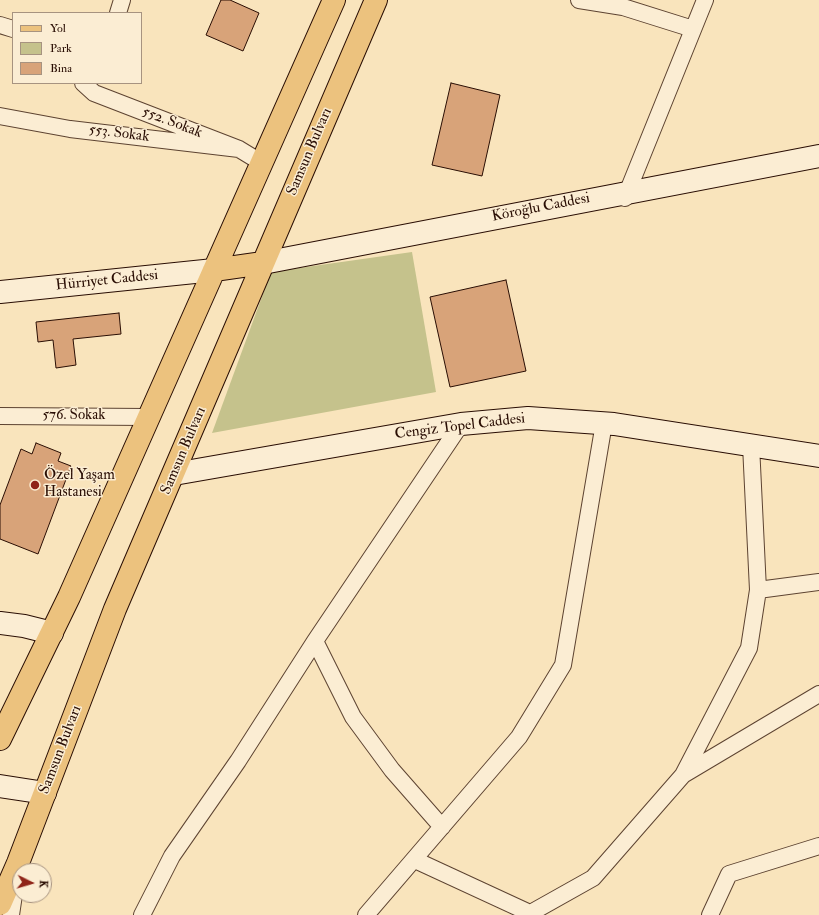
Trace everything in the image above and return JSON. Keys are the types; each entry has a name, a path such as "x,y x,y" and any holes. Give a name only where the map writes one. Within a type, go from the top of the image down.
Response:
{"main road":[{"path":"0,739 52,633 334,0"},
{"name":"Samsun Bulvarı","path":"18,863 116,609 376,0"},
{"path":"214,270 263,263"},
{"name":"Samsun Bulvarı","path":"0,904 12,877"}],"street":[{"path":"118,12 122,0"},
{"path":"579,0 623,7 693,29"},
{"path":"627,195 705,0"},
{"path":"0,25 12,29"},
{"name":"552. Sokak","path":"91,86 239,148 262,163"},
{"name":"553. Sokak","path":"0,116 70,128 239,148"},
{"name":"Köroğlu Caddesi","path":"263,263 627,195 819,156"},
{"name":"Hürriyet Caddesi","path":"0,292 214,270"},
{"name":"576. Sokak","path":"1,420 148,417"},
{"name":"Cengiz Topel Caddesi","path":"174,474 461,424 528,418 604,423 819,456"},
{"path":"366,915 415,860 519,737 563,665 604,423"},
{"path":"142,915 172,856 238,761 315,641 461,424"},
{"path":"415,860 530,915 593,878 683,775 750,648 758,590 751,445"},
{"path":"758,590 819,582"},
{"path":"0,623 24,626 52,633"},
{"path":"315,641 352,717 392,770 442,827"},
{"path":"683,775 819,694"},
{"path":"0,786 45,793"},
{"path":"710,915 729,874 819,846"},
{"path":"11,915 13,903"}],"green space":[{"path":"412,252 436,392 212,433 271,272"}],"building":[{"path":"221,0 230,0 259,13 243,51 206,35"},
{"path":"451,83 500,95 482,176 432,165"},
{"path":"506,280 526,371 450,387 430,297"},
{"path":"119,313 121,334 73,339 76,365 56,368 53,340 38,342 36,322"},
{"name":"Özel Yaşam Hastanesi","path":"36,443 61,453 58,461 71,466 38,554 0,539 0,505 21,449 32,454"}],"place":[{"name":"Özel Yaşam Hastanesi","path":"35,485"}]}
